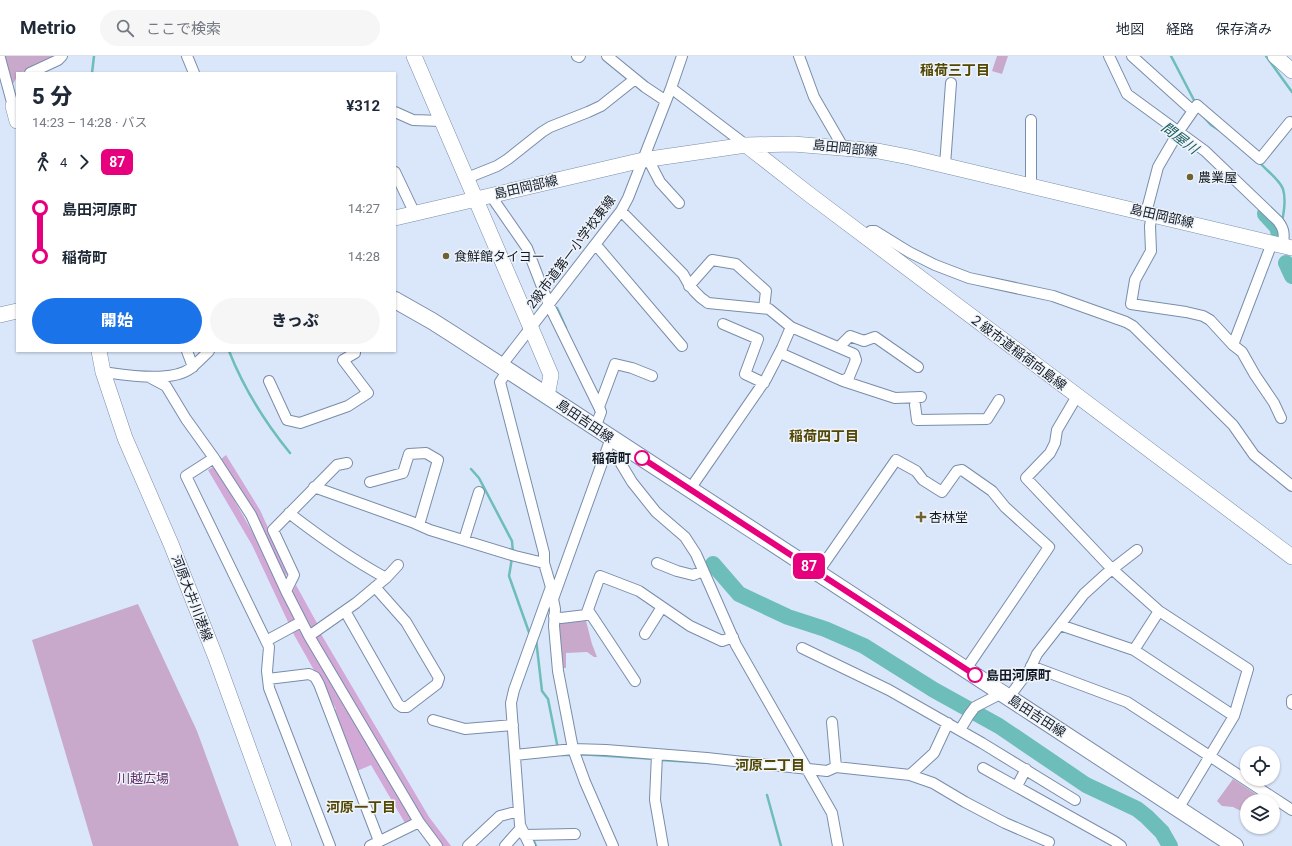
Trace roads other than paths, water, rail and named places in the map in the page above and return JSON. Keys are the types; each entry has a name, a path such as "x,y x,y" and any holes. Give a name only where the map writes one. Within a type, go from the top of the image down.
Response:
{"main road":[{"path":"414,56 551,375 547,396"},
{"path":"1275,56 1292,71"},
{"path":"13,106 16,117"},
{"name":"島田岡部線","path":"396,218 646,160 746,145 793,144 878,151 1031,185 1282,245"},
{"name":"２級市道稲荷向島線","path":"746,145 864,236 1292,557"},
{"name":"島田吉田線","path":"396,301 432,321 1235,846"},
{"path":"0,315 16,311"},
{"name":"河原大井川港線","path":"99,352 103,372 126,438 171,544 216,658 284,846"}],"street":[{"path":"32,72 58,60 62,56"},
{"path":"187,56 194,72"},
{"path":"607,56 635,79 666,101"},
{"name":"2級市道第一小学校東線","path":"552,592 544,563 544,552 500,382 504,368 531,328 621,211 646,160 682,56"},
{"path":"799,56 814,97 843,147"},
{"path":"1132,56 1193,111"},
{"path":"1112,57 1127,94 1205,151 1283,227 1284,234 1282,245 1233,345"},
{"path":"1,60 13,106"},
{"path":"467,178 498,166 550,127 601,106 635,79"},
{"path":"945,165 951,83"},
{"path":"670,88 746,145"},
{"path":"13,106 16,92"},
{"path":"1281,418 1274,403 1255,375 1242,352 1233,345 1210,320 1203,316 1186,312 1131,304 1135,280 1151,251 1149,213 1158,167 1179,131 1197,105 1260,160 1290,122"},
{"path":"396,112 413,120 442,121"},
{"path":"396,122 408,118"},
{"path":"1031,120 1031,185"},
{"path":"646,160 660,182 679,203"},
{"path":"396,174 415,214"},
{"path":"491,196 527,248 549,305 599,407 601,412 594,428"},
{"path":"621,211 683,274 689,286 701,299 708,303 769,308 791,327 854,354 856,360 849,377 843,381"},
{"path":"864,236 871,231 875,231 909,252 935,265 969,278 1053,296 1126,322 1133,326 1233,425 1254,455 1292,486"},
{"path":"596,245 682,346"},
{"path":"689,286 712,260 736,264 766,291 764,308"},
{"path":"723,324 758,339 745,374 764,383"},
{"path":"690,489 764,383 780,353 791,327"},
{"path":"839,347 850,336 864,342 875,337 918,367"},
{"path":"187,352 193,367"},
{"path":"103,372 149,377 177,376 193,367 208,352"},
{"path":"269,381 287,420 300,423 307,421 348,406 368,393 343,360 355,352"},
{"path":"780,353 843,381 895,398 918,401 917,420 987,419 999,400"},
{"path":"599,407 615,364 632,368 652,376"},
{"path":"149,377 166,386 186,419 214,458 251,515 286,591 309,636 419,822 437,846"},
{"path":"1077,396 1057,430 1050,453 1026,478 1112,569 1159,611 1248,669 1234,716 1178,809"},
{"path":"617,443 620,462 632,482 656,512 685,537 696,554 733,636 832,813 838,846"},
{"path":"530,846 523,831 519,811 511,703 514,690 552,592 617,443"},
{"path":"370,482 403,473 409,454 426,453 438,460 419,525"},
{"path":"214,458 186,476 269,647 267,671 269,688 330,846"},
{"path":"818,572 896,460 916,471 923,480 942,492 957,471 962,470 992,491 1005,507 1049,547 966,669"},
{"path":"286,591 294,575 273,530 337,464 347,463"},
{"path":"314,487 430,530 544,563"},
{"path":"464,540 479,492"},
{"path":"289,513 313,532 357,562 386,578"},
{"path":"960,730 975,707 1005,695 1032,666 1037,654 1084,594 1112,569 1137,550"},
{"path":"657,563 677,571 693,575 703,571"},
{"path":"309,636 346,611 386,578 398,565"},
{"path":"554,616 561,618 586,615 600,576 639,591 690,626 722,641 733,636"},
{"path":"346,611 398,704 402,707 407,707 437,684 439,678 406,622 375,587"},
{"path":"552,592 555,609 554,626 558,671 573,749 585,782 613,846"},
{"path":"645,634 662,607"},
{"path":"588,610 635,681"},
{"path":"1134,650 1159,611"},
{"path":"266,641 302,622"},
{"path":"1060,625 1134,650 1234,716"},
{"path":"802,648 889,690 1026,769 1075,800"},
{"path":"1032,666 1127,702 1292,810"},
{"path":"268,679 309,674 315,677 379,841"},
{"path":"433,720 465,729 512,725"},
{"path":"832,722 836,767"},
{"path":"910,775 934,753 948,723"},
{"path":"515,755 573,749 606,750 715,758 827,771 836,767 910,775 934,782 965,802 1004,823 1050,842"},
{"path":"657,754 655,800 662,846"},
{"path":"983,768 1114,840 1121,846"},
{"path":"1017,786 1026,769"},
{"path":"468,846 500,816 519,811"},
{"path":"370,846 419,822"},
{"path":"505,846 523,831 575,834"}],"waterway":[{"path":"92,72 94,56"},
{"path":"1171,56 1196,104"},
{"path":"1266,56 1292,92"},
{"path":"1203,116 1211,125 1219,130"},
{"path":"1261,162 1260,163 1276,178 1283,189 1285,201 1282,221"},
{"name":"問屋川","path":"1265,214 1277,227 1279,234"},
{"name":"問屋川","path":"1286,263 1292,276"},
{"path":"557,308 566,328"},
{"path":"229,352 255,404 290,453"},
{"path":"471,469 479,478 512,541 513,553"},
{"path":"512,558 509,576 530,635"},
{"path":"713,564 739,594 788,617 825,629 864,646 934,690 999,726 1086,785 1137,809 1162,832 1170,846"},
{"path":"536,639 542,691 548,699 558,749"},
{"path":"578,754 655,759"},
{"path":"562,755 573,755"},
{"path":"660,760 711,763"},
{"path":"767,795 781,846"},
{"path":"532,837 536,846"}],"place":[{"name":"農業屋","path":"1190,177"},
{"name":"食鮮館タイヨー","path":"446,256"},
{"name":"稲荷町","path":"642,458"},
{"name":"杏林堂","path":"921,517"},
{"name":"島田河原町","path":"975,675"}],"district":[{"name":"稲荷三丁目","path":"955,70"},
{"name":"稲荷四丁目","path":"824,436"},
{"name":"河原二丁目","path":"770,765"},
{"name":"河原一丁目","path":"361,807"}],"park label":[{"name":"川越広場","path":"143,778"}]}
